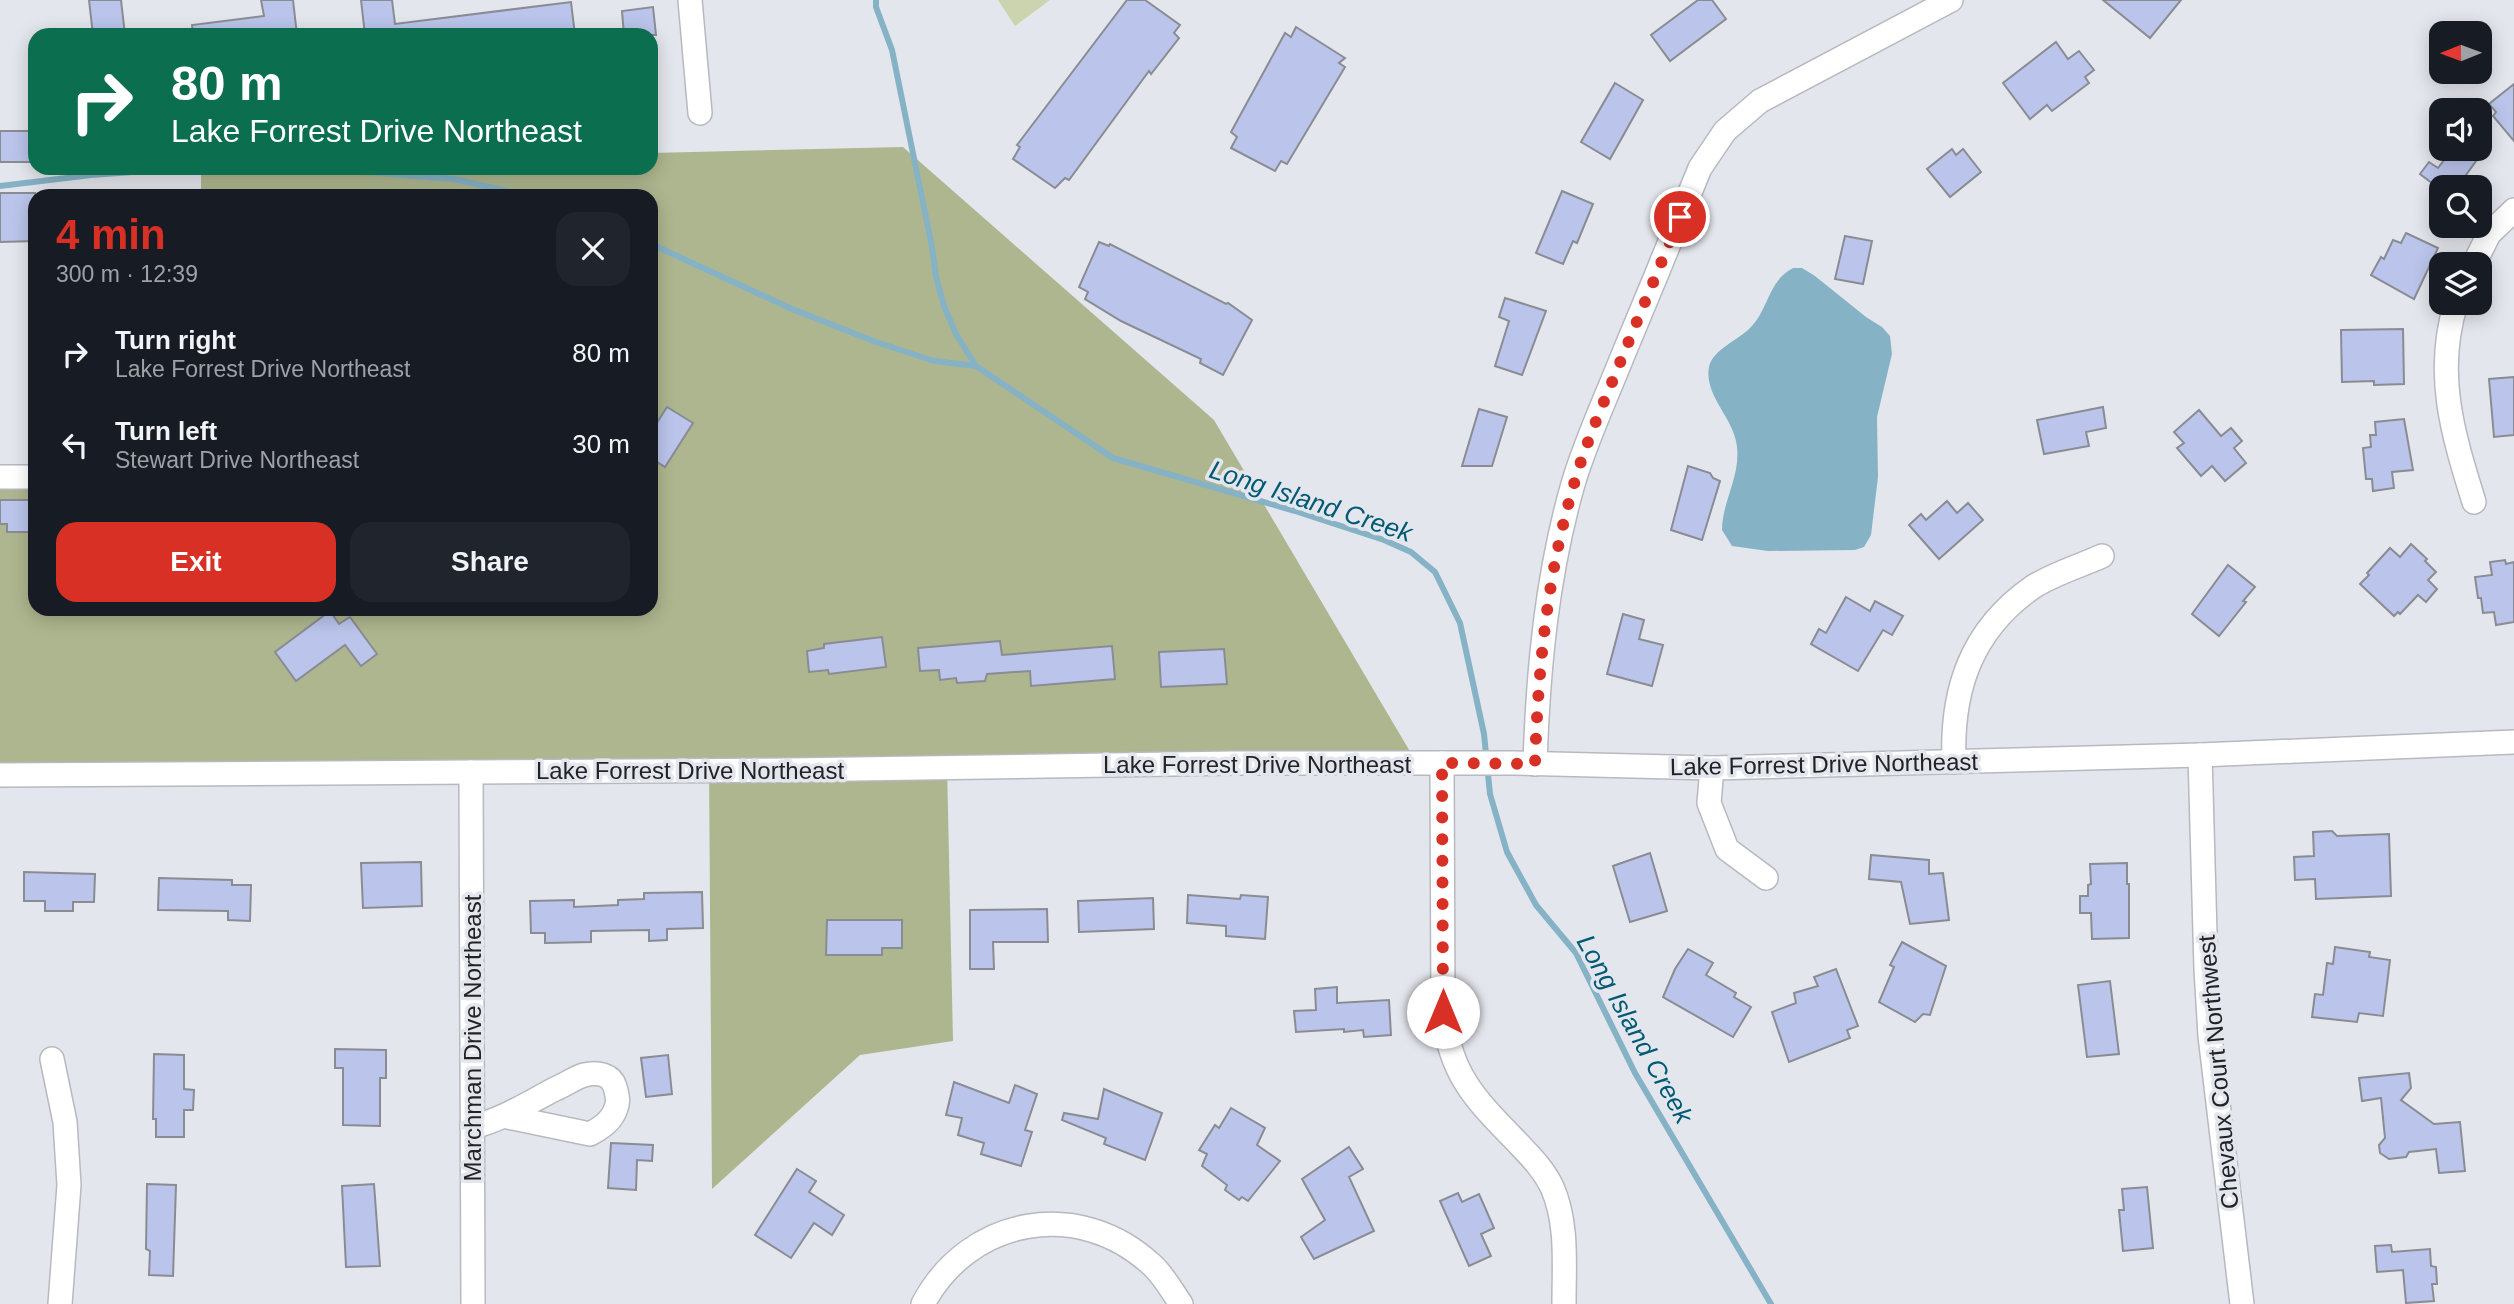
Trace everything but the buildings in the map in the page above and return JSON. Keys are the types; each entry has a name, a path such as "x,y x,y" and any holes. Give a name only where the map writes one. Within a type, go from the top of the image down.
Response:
{"street":[{"path":"690,0 700,113"},
{"path":"1525,763 1537,696 1544,628 1557,554 1574,484 1590,437 1700,168 1725,131 1760,101 1951,0"},
{"path":"2480,252 2489,234 2514,210"},
{"path":"2452,315 2447,331 2444,372 2452,433 2474,502"},
{"path":"0,477 28,477"},
{"path":"1954,762 1953,727 1958,693 1970,661 1987,631 2010,605 2035,586 2102,556"},
{"name":"Lake Forrest Drive Northeast","path":"0,775 789,771 1234,763 1525,763 1712,768 2200,755 2514,742"},
{"name":"Chevaux Court Northwest","path":"2200,755 2210,1036 2242,1304"},
{"path":"1442,763 1443,1012 1446,1034 1453,1059 1466,1086 1539,1165 1551,1184 1559,1204 1563,1235 1564,1304"},
{"path":"1712,768 1709,803 1727,849 1766,878"},
{"name":"Marchman Drive Northeast","path":"471,772 473,1304"},
{"path":"52,1059 65,1122 69,1185 60,1304"},
{"path":"472,1127 503,1116"},
{"path":"923,1304 944,1272 961,1255 980,1242 1002,1232 1046,1224 1096,1232 1134,1251 1152,1266 1181,1304"}],"green space":[{"path":"998,0 1050,0 1015,26"},
{"path":"903,147 1214,420 1418,765 947,765 953,1041 860,1055 712,1189 709,765 0,766 0,485 28,487 28,616 658,616 658,189 201,189 201,175 658,175 658,153"}],"water":[{"path":"1793,268 1802,268 1815,276 1890,336 1892,354 1877,417 1878,477 1871,535 1864,547 1855,550 1768,551 1732,546 1722,530 1725,508 1735,475 1737,453 1733,432 1710,386 1709,367 1715,355 1757,320 1773,287"}],"waterway":[{"name":"Long Island Creek","path":"876,0 876,7 892,50 936,277 956,334 976,366 1113,458 1384,540 1411,552 1435,572 1460,623 1484,734 1490,794 1507,852 1536,905 1576,953 1635,1073 1771,1304"},
{"path":"0,186 91,175"},
{"path":"404,175 454,179 498,189"},
{"path":"658,247 792,309 876,342 934,361 976,366"}],"route":[{"path":"1443,1012 1442,763 1535,764 1537,696 1544,628 1557,554 1574,484 1590,437 1680,217"}]}
